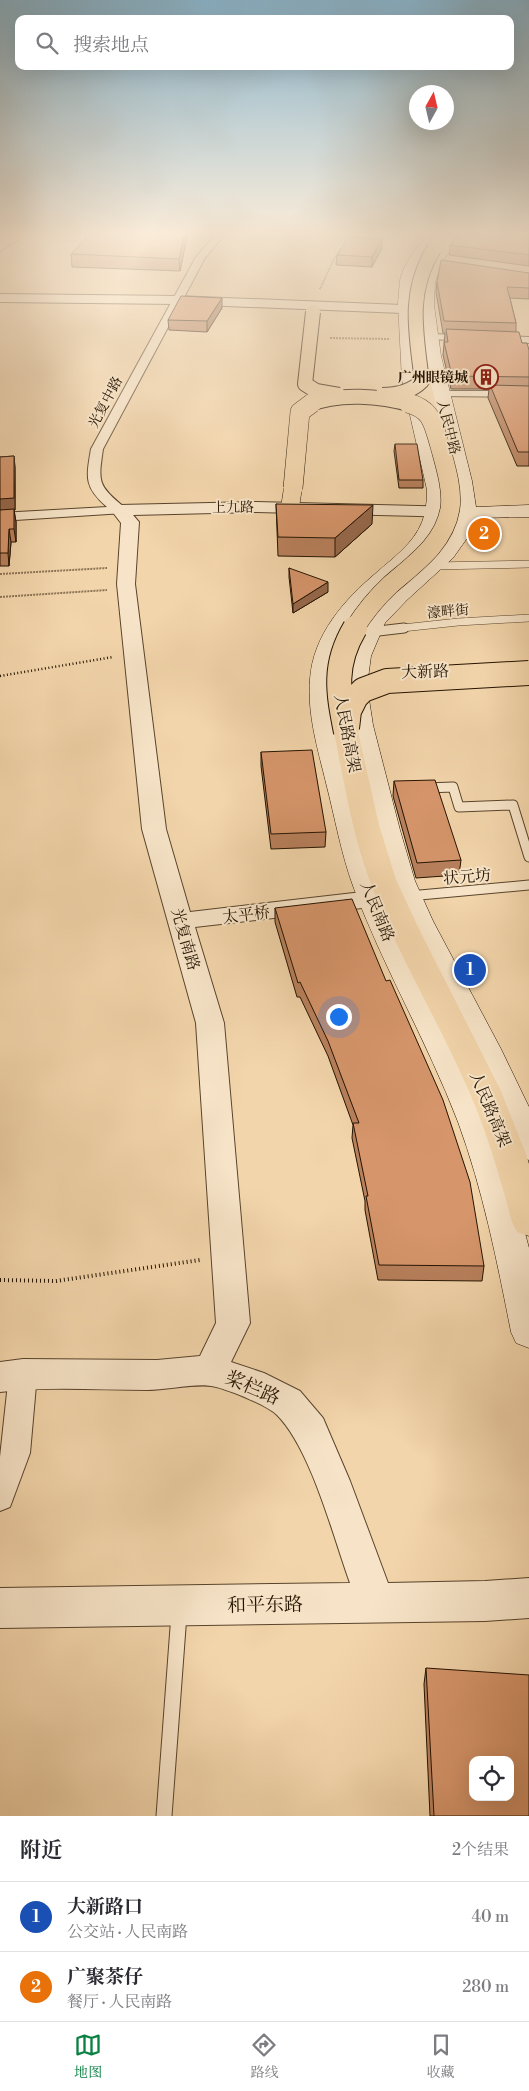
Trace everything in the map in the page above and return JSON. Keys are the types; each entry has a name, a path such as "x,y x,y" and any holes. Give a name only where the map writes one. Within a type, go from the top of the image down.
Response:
{"main road":[{"path":"312,317 305,380 307,386 318,392 331,394 386,395 408,391 418,386 422,381"},
{"name":"人民中路","path":"405,317 410,380 436,490 437,502 435,512"},
{"name":"人民路高架","path":"416,317 422,381 450,490 450,509 443,529 428,552 385,590 360,619 352,632 341,660 338,680 339,699 367,827 382,878 492,1109 517,1172 529,1222"},
{"name":"人民中路","path":"428,317 441,394 464,486 467,513"},
{"path":"290,507 300,412 310,402 335,398 391,400 413,404 431,416"},
{"path":"467,513 529,511"},
{"name":"人民南路","path":"435,512 427,535 418,546 363,596 337,627 326,650 321,674 322,707 353,842 371,899 399,962 439,1042 486,1154 512,1253 529,1332"},
{"name":"人民南路","path":"467,513 462,531 432,566 397,597 377,619 362,650 355,674 360,712 383,789 391,845 408,896 424,932 484,1046 529,1147"},
{"path":"346,732 351,703 363,690 373,685 402,679 527,672"}],"street":[{"name":"光复中路","path":"119,510 98,492 93,473 97,449 168,317"},
{"path":"430,337 529,340"},
{"path":"441,394 529,394"},
{"name":"上九路","path":"0,516 119,510 290,507 467,513"},
{"name":"光复南路","path":"119,510 130,522 127,578 154,829 210,1023 233,1323 210,1370"},
{"name":"大新路","path":"321,674 527,672"},
{"name":"太平桥","path":"180,921 371,899"},
{"name":"桨栏路","path":"11,1375 157,1374 210,1370 252,1384 288,1402 310,1430 332,1481 376,1602"},
{"path":"0,1497 16,1453 11,1375"},
{"name":"和平东路","path":"0,1608 485,1602 529,1598"}],"lane":[{"path":"432,566 529,564"},
{"name":"濠畔街","path":"370,632 458,622 529,618"},
{"path":"415,788 453,787 459,807 513,805 529,857"},
{"name":"状元坊","path":"408,896 529,885"},
{"path":"164,1816 180,1605"}],"path":[{"path":"328,338 407,339"},
{"path":"0,574 127,578"},
{"path":"0,596 127,578"},
{"path":"0,676 134,654"},
{"path":"0,1280 56,1281 228,1256"}],"building":[{"path":"170,317 210,317 207,321 168,320"},
{"path":"443,317 514,317 516,323 444,321"},
{"path":"446,329 519,332 522,343 527,343 529,350 529,377 452,376 444,342 448,342"},
{"path":"490,385 529,386 529,452 518,452"},
{"path":"395,444 417,444 423,480 399,480"},
{"path":"14,456 14,498 0,499 0,457"},
{"path":"276,504 373,505 335,538 278,537"},
{"path":"14,509 14,529 9,529 8,553 0,553 0,510"},
{"path":"289,568 328,582 293,604"},
{"path":"312,750 326,832 271,834 261,752"},
{"path":"435,780 461,860 417,863 394,781"},
{"path":"352,899 386,981 390,980 443,1100 470,1182 484,1266 379,1265 366,1196 368,1196 353,1123 359,1123 328,1041 300,982 298,983 275,908"},
{"path":"426,1668 529,1675 529,1816 434,1816"}],"place":[{"name":"广州眼镜城","path":"486,377"},
{"name":"广聚茶仔","path":"484,534"},
{"name":"大新路口","path":"470,970"}]}
